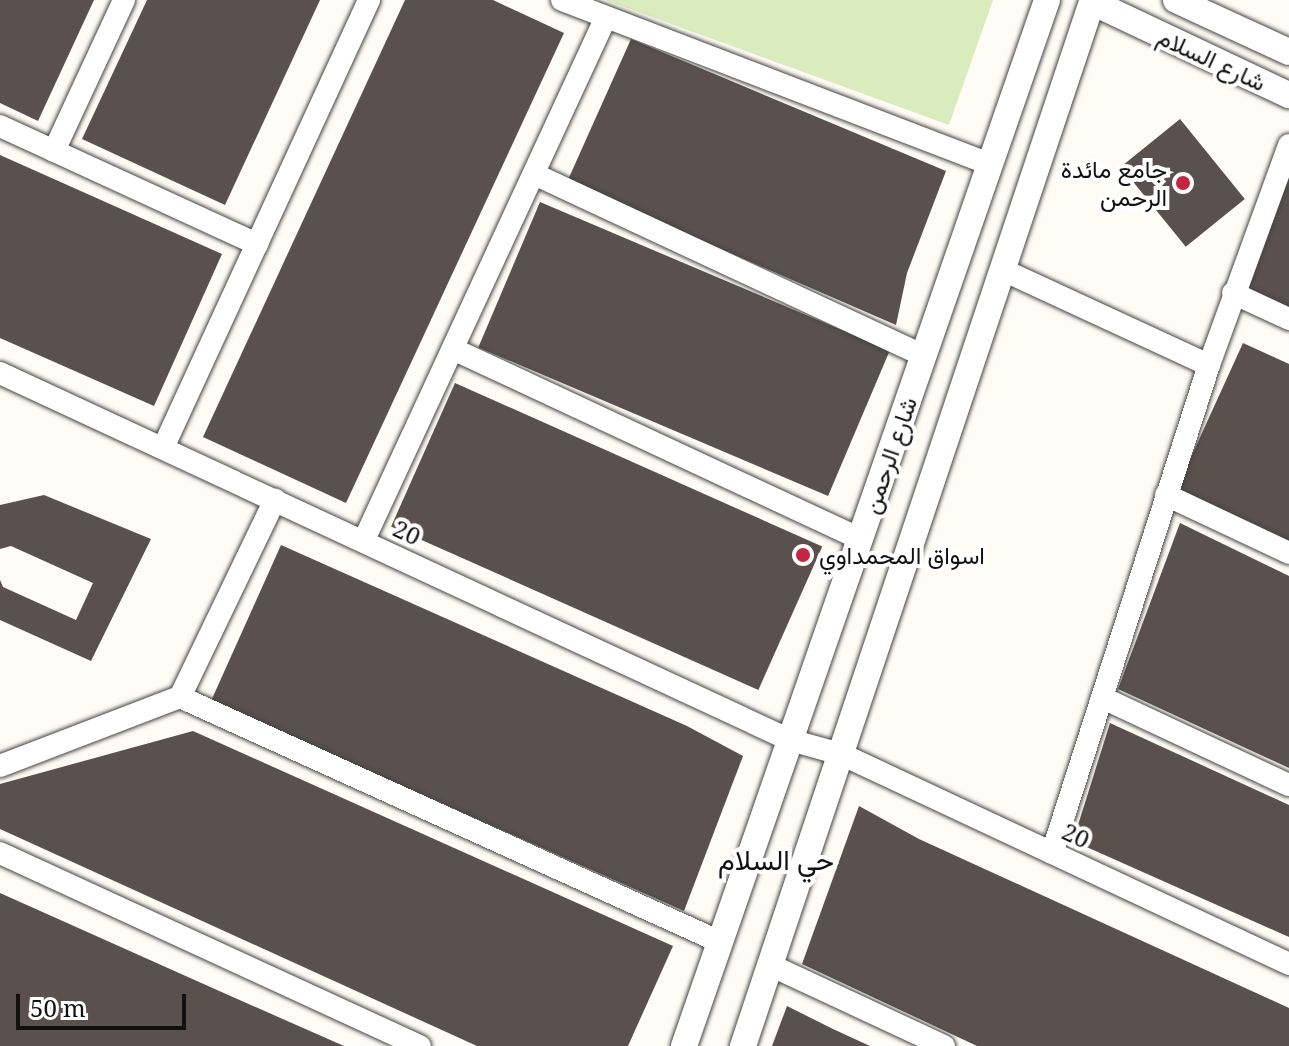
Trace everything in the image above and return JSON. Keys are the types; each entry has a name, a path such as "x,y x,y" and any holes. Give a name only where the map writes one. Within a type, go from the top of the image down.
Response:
{"street":[{"path":"54,151 124,0"},
{"path":"163,448 369,0"},
{"path":"562,0 990,164"},
{"name":"شارع الرحمن","path":"684,1046 1047,0"},
{"path":"1061,0 1074,6 1105,4"},
{"name":"شارع السلام","path":"1176,0 1289,52"},
{"name":"شارع الرحمن","path":"743,1046 1003,270 1105,4"},
{"name":"شارع السلام","path":"1105,4 1289,95"},
{"path":"364,540 606,17"},
{"path":"0,126 257,244"},
{"path":"1052,853 1233,293 1289,145"},
{"path":"534,174 924,356"},
{"path":"1003,270 1209,365"},
{"path":"1233,293 1289,319"},
{"path":"453,349 860,539"},
{"name":"20","path":"0,373 790,740 841,754 1289,964"},
{"path":"1166,495 1289,553"},
{"path":"0,766 180,697 275,500"},
{"path":"180,697 720,942"},
{"path":"1103,698 1289,785"},
{"path":"0,853 420,1046"},
{"path":"770,965 944,1046"}],"green space":[{"path":"605,0 993,0 949,125"}],"building":[{"path":"0,0 94,0 38,121 0,103"},
{"path":"147,0 320,0 225,205 82,139"},
{"path":"405,0 493,0 564,33 346,503 203,437"},
{"path":"631,39 946,171 907,273 896,325 567,182"},
{"name":"جامع مائدة الرحمن","path":"1180,119 1245,199 1186,247 1121,167"},
{"path":"0,155 222,254 154,406 0,338"},
{"path":"1289,173 1289,308 1243,287"},
{"path":"540,202 890,350 828,496 478,347"},
{"path":"1243,343 1289,364 1289,541 1176,490"},
{"path":"455,383 822,547 758,690 391,526"},
{"path":"44,495 151,539 91,661 0,620 0,580 3,587 76,620 93,583 11,546 0,549 0,505"},
{"path":"1180,523 1289,576 1289,768 1118,689"},
{"path":"281,545 687,726 743,756 684,911 211,701"},
{"path":"1110,723 1289,805 1289,937 1073,841"},
{"path":"193,731 673,946 628,1046 477,1046 0,829 0,784"},
{"path":"859,806 919,839 1289,1008 1289,1046 977,1046 802,964"},
{"path":"0,893 226,994 344,1046 0,1046"},
{"path":"787,1006 833,1029 870,1046 772,1046"}],"place":[{"name":"جامع مائدة الرحمن","path":"1183,183"},
{"name":"اسواق المحمداوي","path":"803,555"}],"district":[{"name":"حي السلام","path":"776,859"}]}
